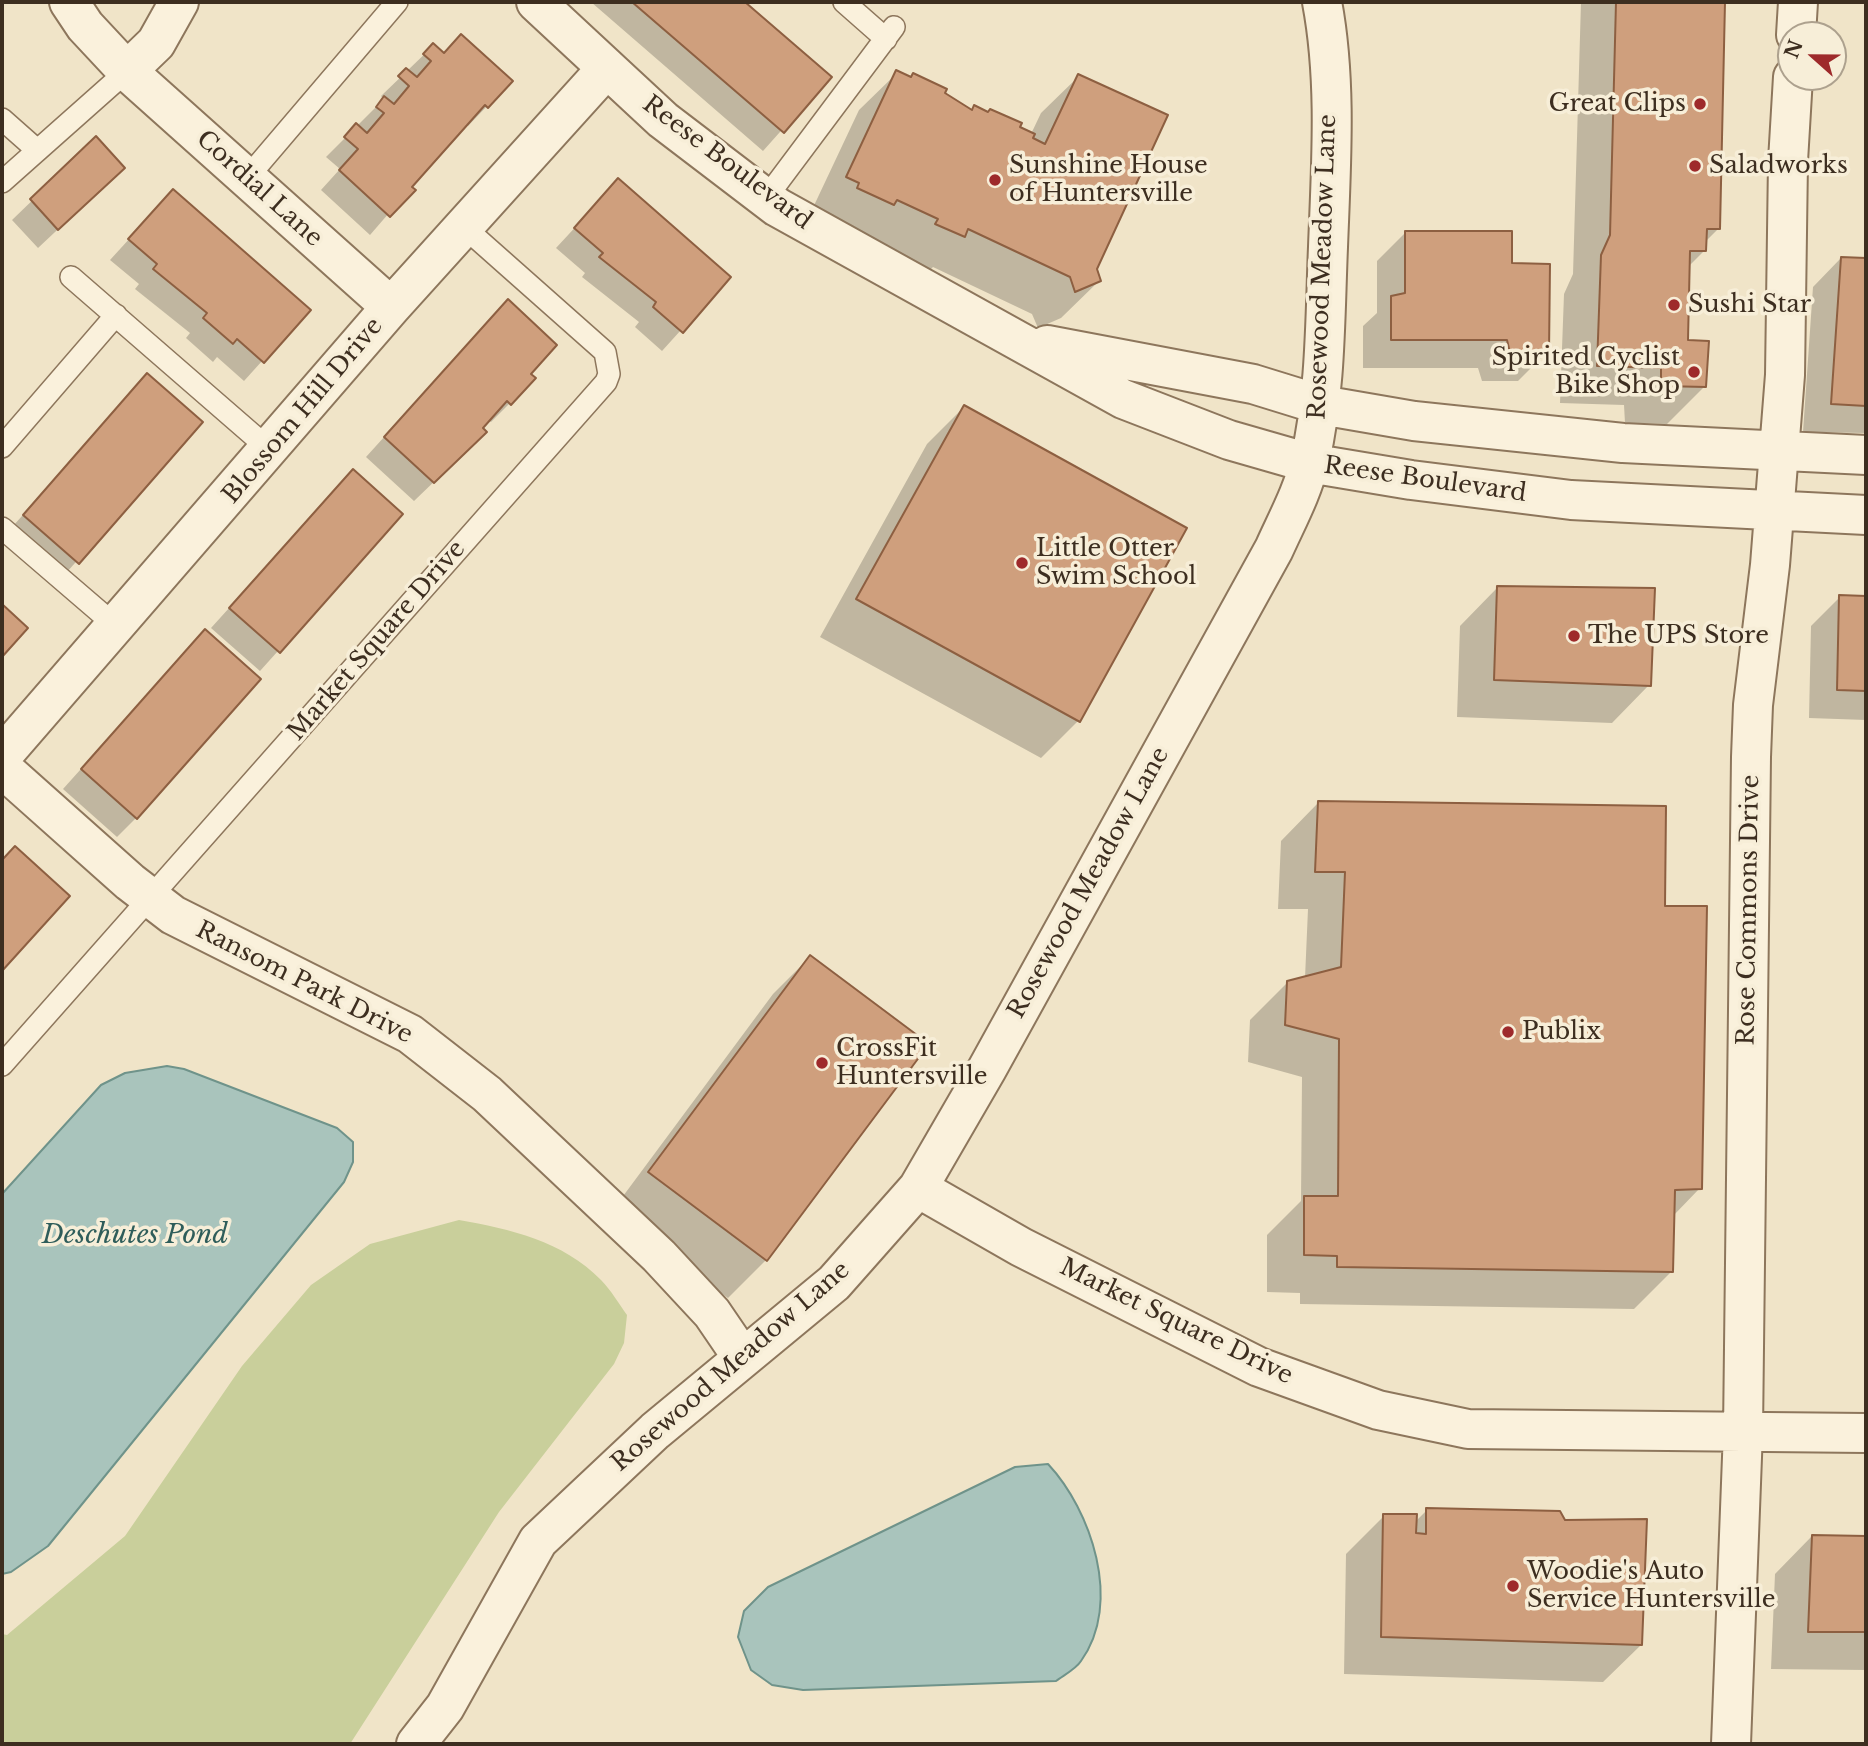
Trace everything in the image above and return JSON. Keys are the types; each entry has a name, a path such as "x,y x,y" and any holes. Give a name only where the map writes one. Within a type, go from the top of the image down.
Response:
{"street":[{"name":"Cordial Lane","path":"69,2 85,26 127,71 391,307"},
{"path":"127,71 156,43 179,2"},
{"name":"Reese Boulevard","path":"537,2 663,120 766,198 840,244 1123,399 1229,440 1310,463 1411,481 1571,500 1866,515"},
{"name":"Rosewood Meadow Lane","path":"416,1744 445,1707 538,1541 655,1432 834,1283 918,1188 987,1069 1274,549 1296,503 1310,463 1321,405 1331,153 1327,31 1321,2"},
{"path":"1797,21 1798,2"},
{"name":"Blossom Hill Drive","path":"2,757 391,307 607,68"},
{"name":"Rose Commons Drive","path":"1731,1744 1743,1431 1749,820 1753,705 1784,375 1788,161 1792,91"},
{"name":"Reese Boulevard","path":"1010,338 1253,383 1321,405 1414,421 1520,433 1777,452 1866,455"},
{"name":"Ransom Park Drive","path":"2,768 173,915 410,1034 487,1094 659,1255 712,1313 742,1357"},
{"name":"Market Square Drive","path":"918,1188 1021,1247 1259,1367 1378,1410 1468,1429 1866,1433"}],"lane":[{"path":"247,178 397,2"},
{"path":"766,198 890,33 844,2"},
{"path":"2,182 127,71"},
{"path":"2,119 37,150"},
{"name":"Market Square Drive","path":"2,1065 606,382 609,374 605,352 464,226"},
{"path":"71,277 269,449"},
{"path":"2,447 116,315"},
{"path":"2,528 116,626"}],"green space":[{"path":"459,1220 516,1233 570,1255 605,1284 627,1315 624,1343 614,1364 499,1512 350,1744 2,1744 2,1634 7,1635 125,1536 242,1366 311,1285 370,1244"}],"water":[{"name":"Deschutes Pond","path":"167,1066 184,1069 337,1128 353,1142 353,1162 344,1182 48,1546 11,1572 2,1574 2,1194 101,1085 125,1073"},
{"path":"1048,1464 1077,1506 1088,1531 1100,1585 1100,1612 1093,1638 1081,1661 1070,1672 1056,1681 803,1690 772,1685 751,1670 738,1637 744,1611 768,1587 1015,1467"}],"building":[{"path":"632,2 745,2 832,77 784,133"},
{"path":"1616,2 1725,2 1720,229 1707,229 1706,251 1690,251 1688,340 1709,341 1706,387 1661,386 1661,368 1597,366 1601,255 1610,235"},
{"path":"461,34 513,81 488,108 485,105 412,187 416,190 390,217 339,170 358,149 344,137 356,123 367,133 384,113 376,107 384,96 394,104 409,86 398,76 406,68 417,77 431,61 423,54 433,43 444,53"},
{"name":"Sunshine House of Huntersville","path":"896,70 911,77 913,73 947,89 945,93 972,110 974,105 988,112 990,109 1022,123 1020,127 1035,134 1033,138 1045,144 1078,74 1168,115 1097,269 1101,281 1075,292 1070,277 968,229 965,237 935,224 938,219 897,200 894,205 857,188 859,183 846,177"},
{"path":"96,136 125,168 58,230 30,199"},
{"path":"618,178 731,277 683,333 653,307 656,302 599,257 603,253 574,228"},
{"path":"173,189 311,310 264,363 237,339 233,344 203,318 207,313 153,269 157,264 128,239"},
{"path":"1405,231 1512,231 1512,263 1550,264 1549,353 1510,353 1507,340 1391,340 1391,296 1405,293"},
{"path":"1841,257 1866,258 1866,406 1831,404"},
{"path":"508,299 557,345 531,374 536,378 511,405 507,401 483,428 487,432 434,483 384,437"},
{"path":"147,373 203,422 79,564 23,515"},
{"name":"Little Otter Swim School","path":"964,405 1187,528 1080,722 856,599"},
{"path":"353,469 403,514 280,653 229,608"},
{"path":"1497,586 1655,588 1651,686 1494,680"},
{"path":"1839,595 1866,596 1866,691 1837,690"},
{"path":"2,604 28,628 2,657"},
{"path":"205,629 261,679 137,819 81,769"},
{"name":"Publix","path":"1318,801 1666,806 1665,906 1707,906 1702,1189 1675,1190 1673,1272 1337,1267 1337,1256 1304,1255 1304,1196 1338,1196 1339,1039 1285,1025 1287,981 1341,967 1345,872 1315,872"},
{"path":"15,846 70,896 2,971 2,860"},
{"path":"810,955 929,1044 767,1261 648,1172"},
{"name":"Woodie's Auto Service Huntersville","path":"1426,1508 1560,1511 1565,1520 1647,1519 1642,1645 1381,1637 1383,1514 1417,1514 1416,1533 1426,1534"},
{"path":"1812,1535 1866,1536 1866,1632 1808,1632"}],"place":[{"name":"Great Clips","path":"1700,104"},
{"name":"Saladworks","path":"1695,166"},
{"name":"Sunshine House of Huntersville","path":"995,180"},
{"name":"Sushi Star","path":"1674,305"},
{"name":"Spirited Cyclist Bike Shop","path":"1694,372"},
{"name":"Little Otter Swim School","path":"1022,563"},
{"name":"The UPS Store","path":"1574,636"},
{"name":"Publix","path":"1508,1032"},
{"name":"CrossFit Huntersville","path":"822,1063"},
{"name":"Woodie's Auto Service Huntersville","path":"1513,1586"}]}
